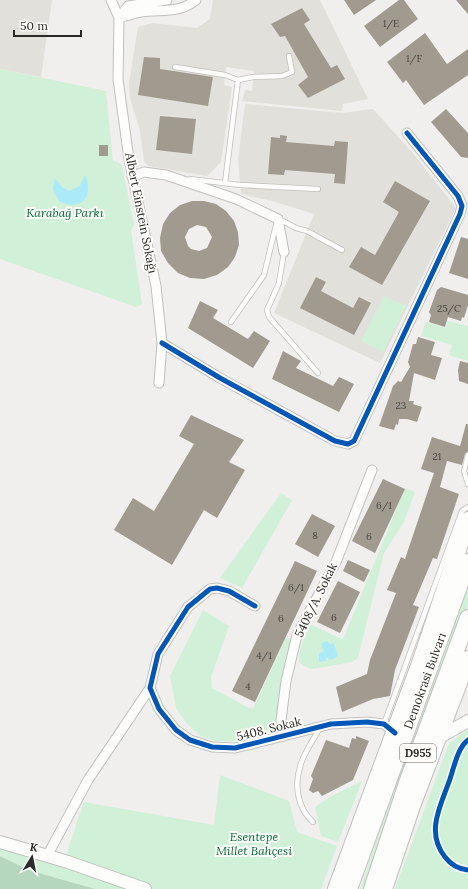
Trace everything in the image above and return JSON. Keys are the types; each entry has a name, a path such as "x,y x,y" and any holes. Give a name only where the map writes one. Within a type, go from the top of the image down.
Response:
{"highway":[{"path":"336,889 389,728 468,520"},
{"name":"Demokrasi Bulvarı","path":"349,889 468,562"},
{"name":"Demokrasi Bulvarı","path":"372,889 407,783 468,618"},
{"path":"384,889 412,806 467,666"}],"street":[{"path":"111,0 119,18"},
{"path":"119,18 128,6 167,0"},
{"path":"119,18 141,12 172,11 186,7 196,0"},
{"name":"Albert Einstein Sokağı","path":"119,18 118,79 132,177 156,286 162,342 159,384"},
{"path":"162,342 220,378 335,441 348,444 354,441 460,214 462,206 458,196 407,133"},
{"path":"132,177 144,172 166,175 236,199 278,219 284,252"},
{"name":"5408/A. Sokak","path":"284,736 281,720 286,681 298,635 336,562 372,470"},
{"path":"47,856 88,780 150,688 158,654 188,607 210,589 217,588 228,591 255,606"},
{"name":"5408. Sokak","path":"150,688 159,709 176,730 190,740 212,747 235,748 331,724 367,722 389,728"},
{"path":"438,738 468,720"},
{"path":"0,842 47,856 139,888"}],"lane":[{"path":"175,67 225,75 238,80 253,77 282,76 292,72 289,56"},
{"path":"225,183 238,80"},
{"path":"166,175 225,183 318,189"},
{"path":"231,322 264,275 278,219 296,228 307,231 342,250"},
{"path":"284,252 279,283 267,310 269,317 318,373"},
{"path":"468,455 464,471 468,484"},
{"path":"389,728 462,511 468,507"},
{"path":"313,822 305,816 298,797 297,784 300,766 320,727"}],"shaded area":[{"path":"0,0 52,0 41,77 0,69"},
{"path":"213,0 320,0 368,99 343,104 342,111 242,101 245,90 252,91 254,71 226,67 224,85 232,87 221,162 207,176 148,166 144,161 140,131 130,98 129,83 138,27 152,23 197,28 210,19"},
{"path":"245,104 342,113 373,109 412,152 456,208 380,363 274,313 314,214 272,201 241,194 238,159"}],"green space":[{"name":"Karabağ Parkı","path":"0,69 106,91 113,161 118,162 122,166 134,224 131,230 142,304 136,307 0,259"},
{"path":"384,296 406,306 383,352 361,341"},
{"path":"448,321 468,326 468,361 449,355 452,345 421,336 426,322 446,328"},
{"path":"405,488 415,492 404,522 384,553 358,658 352,662 312,669 303,666 299,661 300,651 310,624 341,639 344,637"},
{"path":"281,493 292,500 242,588 220,578"},
{"path":"468,587 468,604 368,889 360,889 407,751"},
{"path":"203,610 229,626 211,677 212,688 253,709 286,638 293,640 275,730 238,741 217,741 202,737 187,724 176,708 170,676"},
{"path":"468,730 468,889 395,889 449,743"},
{"name":"Esentepe Millet Bahçesi","path":"220,775 289,801 297,832 337,846 321,889 0,889 0,847 64,868 69,846 84,802 214,825"},
{"path":"362,781 338,842 321,836 315,807 333,795"},
{"path":"0,856 28,870 95,889 0,889"}],"water":[{"path":"85,175 88,183 88,190 87,196 84,200 73,205 59,201 53,189 55,178 62,187 69,191 80,186"},
{"path":"327,641 331,645 333,642 338,656 331,660 326,657 326,661 319,662 319,654 324,651 321,644"}],"building":[{"path":"344,0 376,0 354,15"},
{"path":"399,0 404,0 418,19 380,47 364,26"},
{"path":"456,0 468,0 468,14"},
{"path":"302,8 310,20 304,24 331,68 337,65 345,79 308,98 298,85 308,77 285,36 280,37 271,24"},
{"path":"425,33 447,64 468,49 468,75 424,105 406,80 403,83 387,62"},
{"path":"144,57 160,58 160,69 213,77 208,106 138,95"},
{"path":"446,109 468,133 468,158 461,157 431,122"},
{"path":"160,116 196,119 192,154 156,150"},
{"path":"280,135 287,136 286,142 334,146 335,141 348,142 345,184 334,183 335,174 285,170 284,175 268,174 271,137 280,138"},
{"path":"99,145 108,145 108,156 99,156"},
{"path":"395,181 430,201 382,285 349,267 361,247 375,255 399,212 383,202"},
{"path":"192,201 204,201 216,204 226,211 234,221 238,232 239,245 235,257 228,267 217,275 204,279 190,278 178,273 168,263 161,251 160,238 163,224 170,213 180,205","holes":["197,225 206,227 212,237 207,248 199,251 191,249 188,246 185,237 189,229"]},
{"path":"461,237 468,239 468,279 449,273"},
{"path":"316,277 326,282 321,291 353,308 359,297 371,303 354,335 300,308"},
{"path":"441,287 468,295 468,305 464,318 462,317 461,321 448,317 445,327 429,322 431,315 429,312 437,290"},
{"path":"200,301 218,310 213,318 248,339 254,331 270,341 253,368 188,328"},
{"path":"418,337 435,342 431,355 442,358 435,380 414,373 409,401 414,401 413,404 422,407 417,422 407,419 399,419 398,425 396,424 394,430 379,426 393,386 398,381 401,382 410,367 408,362 413,344 416,344"},
{"path":"283,351 301,361 296,368 333,386 339,377 354,384 339,412 272,379"},
{"path":"460,361 468,363 468,384 459,381 458,370"},
{"path":"191,415 244,440 229,462 245,470 217,518 204,510 172,565 114,530 133,498 154,511 194,444 179,436"},
{"path":"466,424 468,424 468,451 465,454 462,465 447,461 440,487 459,494 437,559 433,558 413,605 419,607 395,670 390,696 373,699 342,712 336,687 367,674 370,660 396,593 387,590 401,557 405,559 434,473 421,469 432,437 460,446"},
{"path":"383,479 405,489 375,553 352,541"},
{"path":"312,514 335,526 318,557 295,544"},
{"path":"348,560 370,570 364,582 343,571"},
{"path":"295,561 317,571 255,702 232,691"},
{"path":"338,581 360,592 340,633 317,622"},
{"path":"356,736 369,741 353,780 322,796 318,791 313,793 309,790 313,779 311,776 326,740 349,748 352,738 356,739"}],"cycle path":[{"path":"162,343 220,378 335,441 348,444 354,441 460,214 462,206 458,196 407,133"},
{"path":"255,606 229,591 217,588 210,589 188,607 158,654 150,688 159,709 176,730 190,740 212,747 235,748 331,724 367,722 384,724 395,733"},
{"path":"468,740 462,747 457,758 439,809 435,828 439,848 445,857 455,866 468,870"}]}
